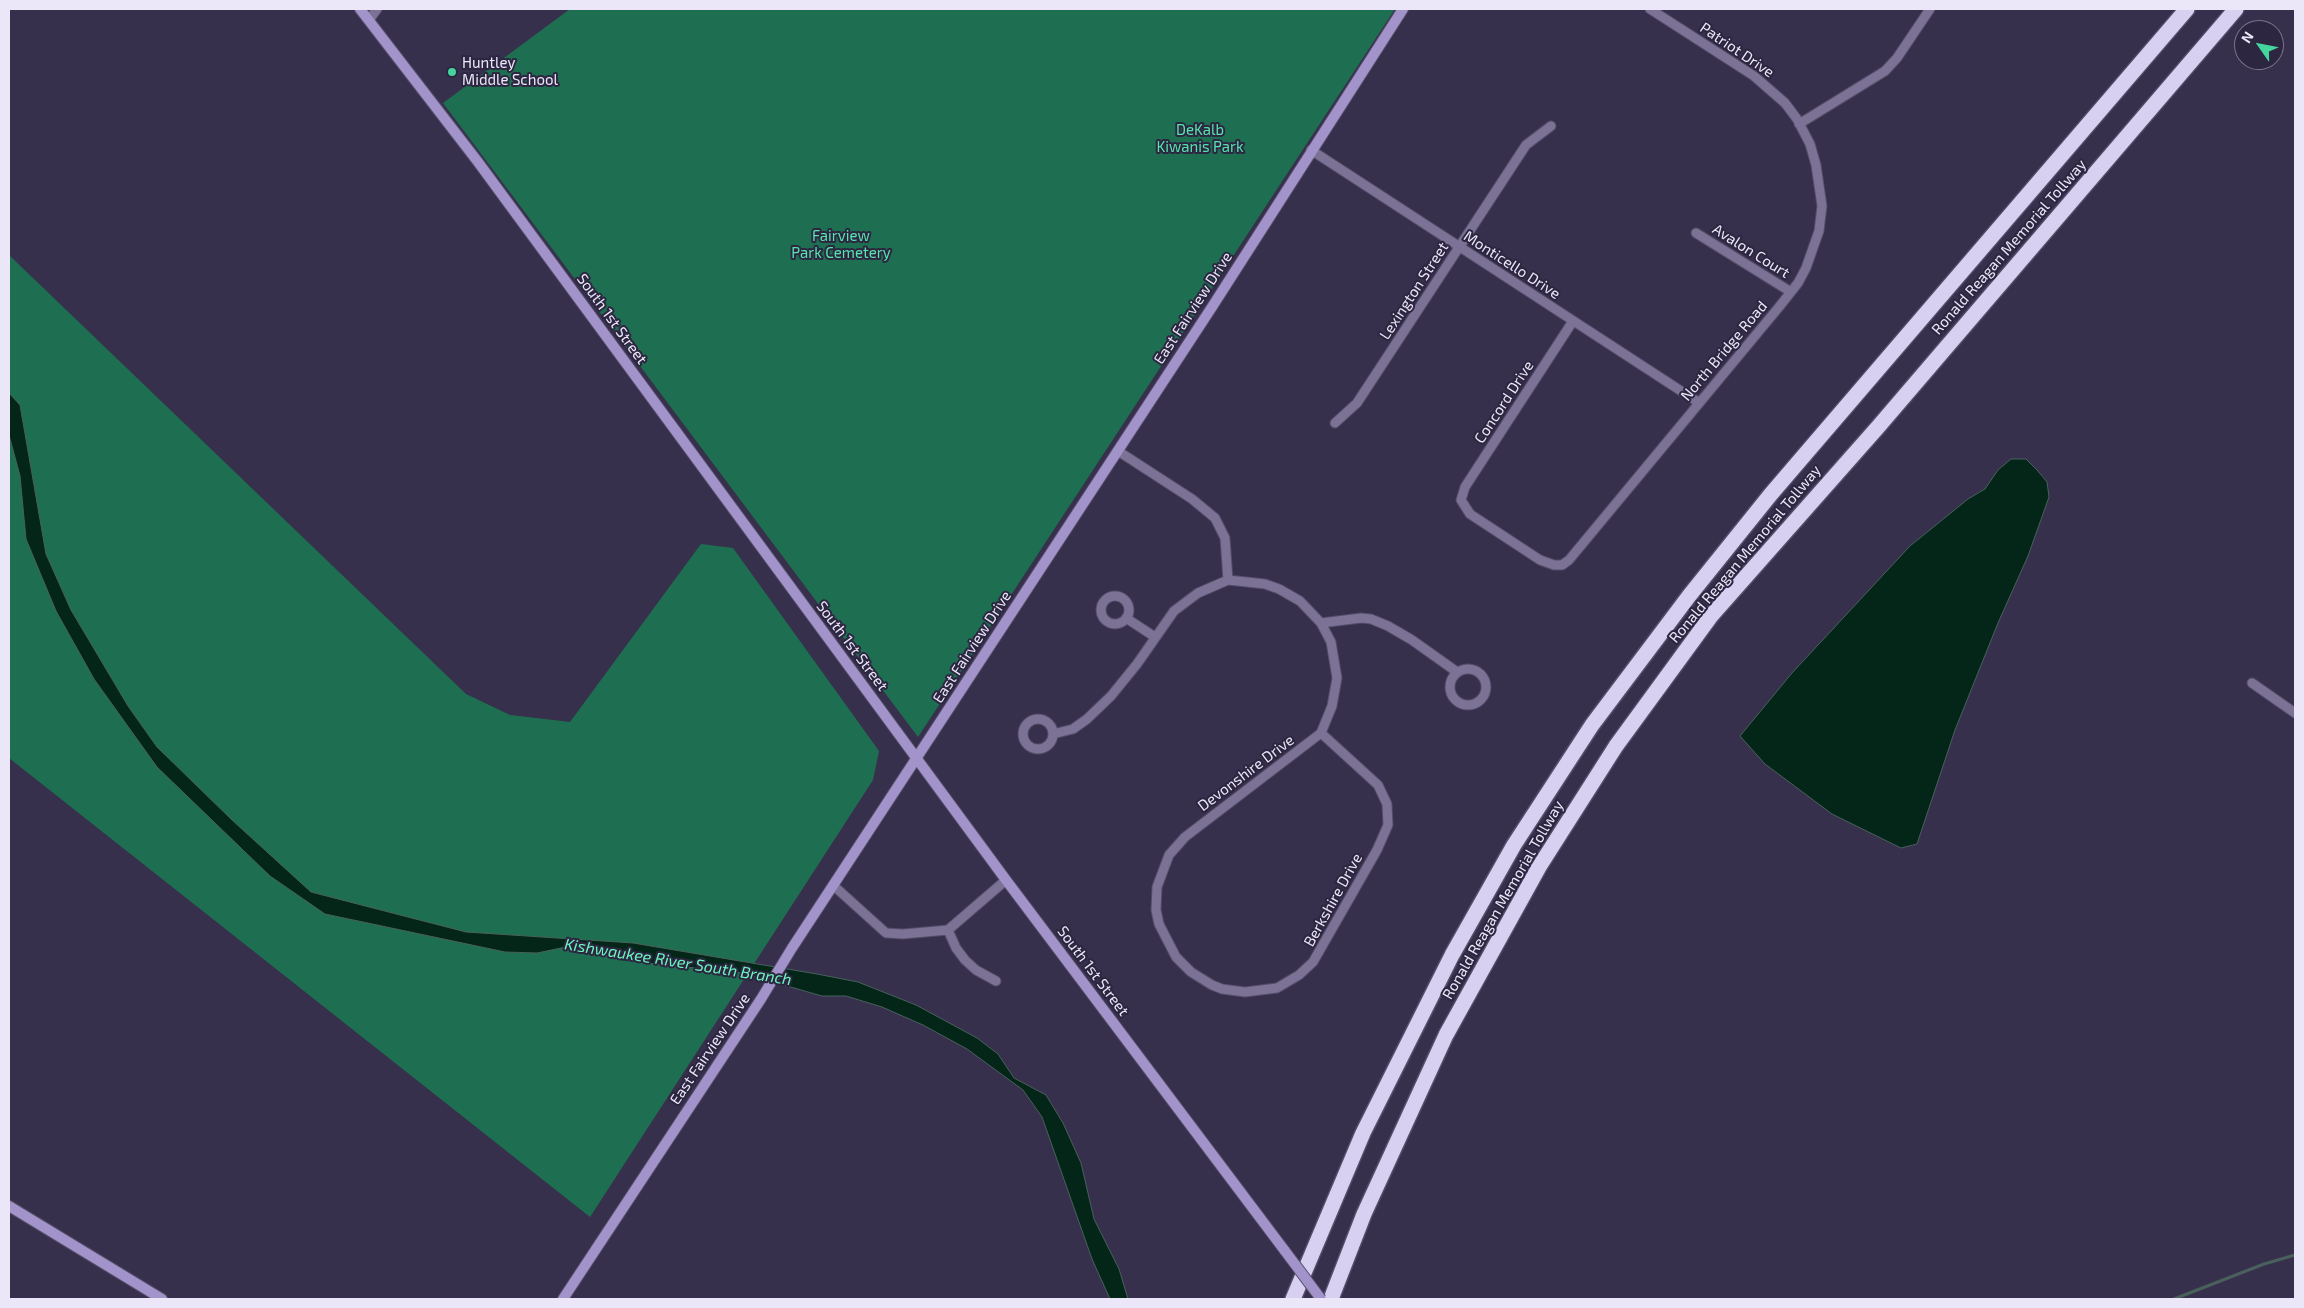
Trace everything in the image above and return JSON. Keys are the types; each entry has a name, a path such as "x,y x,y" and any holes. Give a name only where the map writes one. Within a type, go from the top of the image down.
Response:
{"highway":[{"name":"Ronald Reagan Memorial Tollway","path":"1293,1299 1363,1133 1452,956 1514,845 1592,725 1689,596 1771,494 2187,9"},
{"name":"Ronald Reagan Memorial Tollway","path":"1331,1299 1364,1214 1446,1036 1539,867 1616,746 1711,616 1878,427 2236,9"}],"street":[{"name":"South 1st Street","path":"360,9 478,162 1006,880 1321,1299"},
{"path":"369,20 376,9"},
{"name":"East Fairview Drive","path":"562,1299 761,999 792,948 1118,451 1403,9"},
{"name":"Patriot Drive","path":"1650,9 1766,85 1785,103 1799,124"},
{"path":"1799,124 1885,71 1897,58 1930,9"},
{"name":"North Bridge Road","path":"1562,565 1791,292 1811,260 1819,231 1822,206 1820,183 1812,151 1799,124"},
{"name":"Lexington Street","path":"1335,422 1357,403 1526,146 1551,126"},
{"name":"Monticello Drive","path":"1311,150 1698,402"},
{"name":"Avalon Court","path":"1696,233 1791,292"},
{"name":"Concord Drive","path":"1562,565 1549,564 1540,560 1470,514 1465,509 1461,500 1465,487 1573,320"},
{"path":"1118,451 1192,499 1215,518 1225,538 1228,580"},
{"path":"1053,734 1073,729 1106,702 1126,680 1174,611 1185,601 1228,580 1265,584 1279,589 1300,601 1320,623 1332,642 1337,678 1332,706 1321,733"},
{"path":"1126,618 1155,637"},
{"path":"1320,623 1361,618 1371,619 1388,626 1412,640 1457,672"},
{"path":"1469,668 1475,670 1484,678 1485,691 1479,701 1474,704 1462,704 1453,697 1450,687 1453,676 1457,672 1469,668"},
{"path":"2252,682 2295,713"},
{"name":"Berkshire Drive","path":"1165,940 1176,957 1191,972 1212,985 1231,991 1259,992 1277,988 1299,975 1313,962 1377,850 1388,826 1389,815 1387,804 1378,785 1321,733"},
{"name":"Devonshire Drive","path":"1165,940 1159,924 1155,898 1159,876 1168,855 1185,837 1321,733"},
{"path":"834,886 886,933 903,934 948,930 1006,880"},
{"path":"948,930 956,948 965,960 976,970 996,980"},
{"path":"9,1206 162,1299"}],"green space":[{"name":"Fairview Park Cemetery","path":"570,9 1395,9 918,737 443,103"},
{"path":"9,255 466,694 510,715 570,722 701,544 733,548 879,751 873,780 590,1217 9,758"}],"water":[{"name":"Kishwaukee River South Branch","path":"9,393 20,405 46,554 71,610 128,706 157,747 232,820 311,892 466,932 633,943 817,974 858,982 916,1005 977,1038 998,1054 1014,1078 1046,1095 1063,1123 1081,1163 1094,1219 1119,1269 1128,1299 1110,1299 1092,1259 1042,1117 1023,1090 967,1049 923,1025 882,1007 846,996 822,996 738,972 655,964 600,955 591,948 566,947 537,953 505,952 325,914 270,876 157,767 94,679 56,611 26,539 20,476 9,435"},
{"path":"2011,459 2026,459 2037,470 2047,482 2049,497 2028,556 1998,623 1955,730 1917,844 1901,848 1832,814 1765,764 1740,736 1792,673 1910,546 1968,499 1985,489 1998,470"}],"waterway":[{"path":"2174,1299 2264,1264 2295,1255"}],"place":[{"name":"Huntley Middle School","path":"452,72"}],"park label":[{"name":"DeKalb Kiwanis Park","path":"1200,138"}]}
